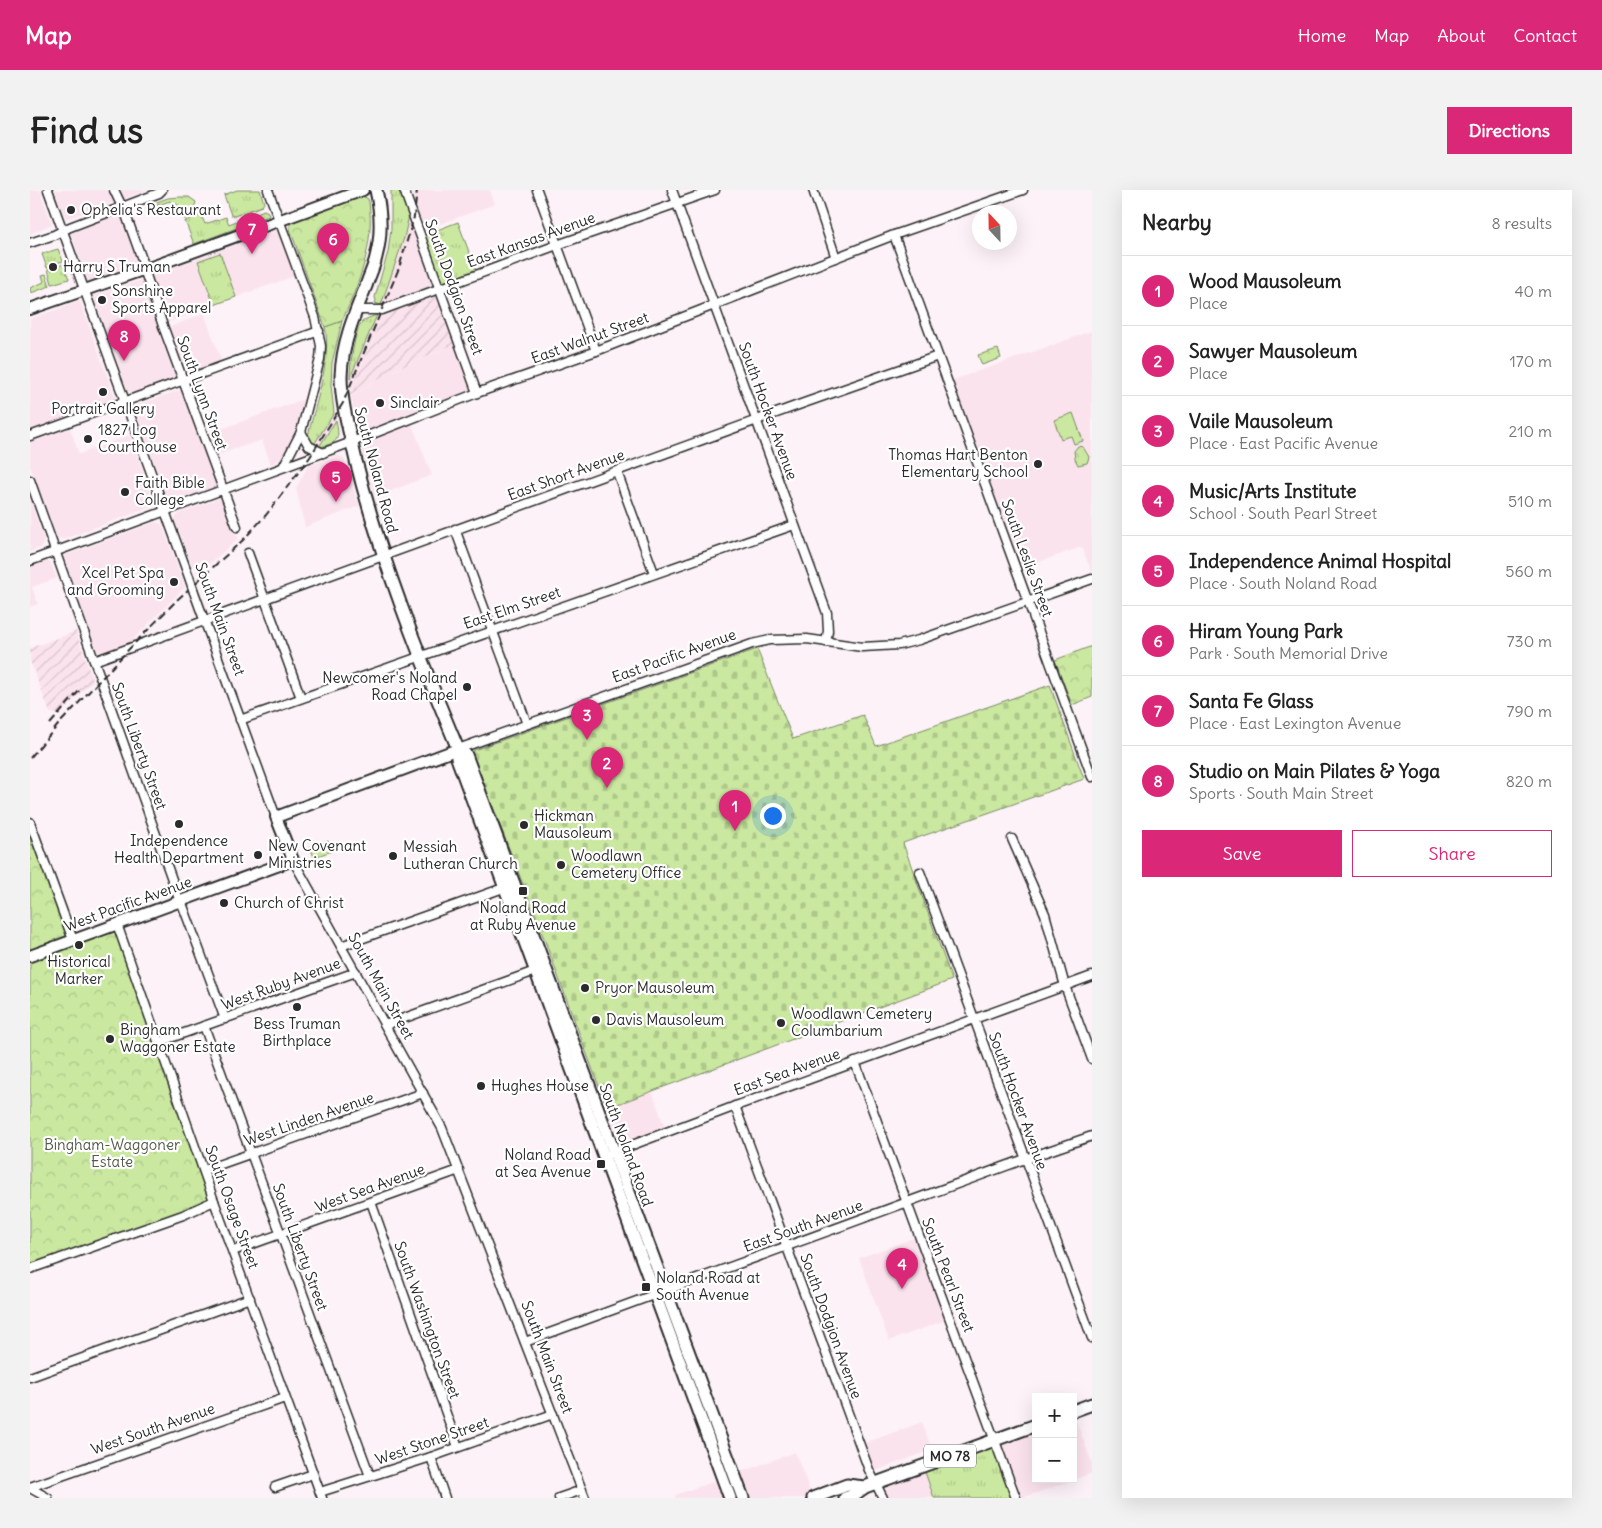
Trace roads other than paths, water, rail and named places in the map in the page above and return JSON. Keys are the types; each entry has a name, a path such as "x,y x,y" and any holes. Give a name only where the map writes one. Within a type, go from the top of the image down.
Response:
{"main road":[{"name":"South Noland Road","path":"376,190 380,214 379,244 376,259 356,310 344,349 342,377 343,403 360,477 384,556 421,655 458,749 466,755 509,885 660,1294 730,1498"},
{"name":"South Noland Road","path":"660,1294 743,1498"},
{"path":"1077,1410 1092,1404"},
{"name":"MO 78","path":"845,1498 854,1495 865,1487 1032,1426"},
{"name":"MO 78","path":"813,1498 848,1485 865,1487"}],"street":[{"name":"South Main Street","path":"48,190 240,720 293,860 442,1128 584,1494"},
{"name":"South Lynn Street","path":"114,190 126,215 183,381 237,527"},
{"path":"30,244 159,193 162,190"},
{"path":"268,190 319,331 320,359 301,432 282,468"},
{"path":"30,309 363,190"},
{"name":"South Dodgion Street","path":"404,190 477,393"},
{"path":"537,190 596,351"},
{"name":"South Hocker Avenue","path":"672,190 827,612 828,631 826,642"},
{"name":"East Kansas Avenue","path":"356,310 382,310 557,245 714,190"},
{"path":"813,190 836,258"},
{"name":"East Walnut Street","path":"30,561 323,453 477,393 596,351 894,235 1024,190"},
{"name":"South Leslie Street","path":"894,235 1092,777"},
{"path":"30,436 319,331"},
{"name":"East Short Avenue","path":"94,661 263,598 938,356"},
{"path":"301,432 309,446 323,453"},
{"path":"617,472 654,573"},
{"name":"South Liberty Street","path":"30,480 180,902 225,1018"},
{"name":"East Elm Street","path":"240,720 794,525"},
{"path":"455,529 527,724"},
{"path":"248,553 301,698"},
{"name":"East Pacific Avenue","path":"276,817 458,749 752,644 770,640 807,640 862,647 899,645 1092,579"},
{"path":"30,822 73,940"},
{"path":"1012,839 1045,914 1065,986 1092,1059"},
{"name":"West Pacific Avenue","path":"30,956 293,860"},
{"name":"South Hocker Avenue","path":"920,872 1092,1338"},
{"path":"341,946 509,885"},
{"name":"South Osage Street","path":"117,924 214,1200 321,1495"},
{"path":"385,1025 540,969"},
{"name":"West Ruby Avenue","path":"159,1042 356,972"},
{"name":"East Sea Avenue","path":"609,1154 1092,976"},
{"name":"South Liberty Street","path":"204,1026 370,1476"},
{"name":"South Pearl Street","path":"855,1062 1016,1498"},
{"name":"West Linden Avenue","path":"204,1170 423,1093"},
{"name":"South Dodgion Avenue","path":"735,1106 869,1470 883,1498"},
{"name":"East South Avenue","path":"525,1342 1092,1136"},
{"name":"West Sea Avenue","path":"234,1251 459,1170"},
{"path":"30,1269 183,1215 214,1200"},
{"name":"South Washington Street","path":"370,1202 458,1447"},
{"path":"30,1377 250,1298"},
{"name":"West South Avenue","path":"30,1487 285,1398"},
{"name":"West Stone Street","path":"321,1495 370,1476 431,1457 553,1414"},
{"path":"431,1457 445,1498"},
{"path":"275,1487 313,1474"},
{"path":"30,1487 48,1498"},
{"path":"559,1498 584,1494"}],"railway":[{"path":"30,758 130,648 178,599 243,540 266,515 310,457 343,403 399,268 414,217 417,190"},
{"path":"50,724 80,690"}],"place":[{"name":"Ophelia's Restaurant","path":"71,210"},
{"name":"Santa Fe Glass","path":"252,254"},
{"name":"Hiram Young Park","path":"333,264"},
{"name":"Harry S Truman","path":"53,267"},
{"name":"Sonshine Sports Apparel","path":"102,300"},
{"name":"Studio on Main Pilates & Yoga","path":"124,361"},
{"name":"Portrait Gallery","path":"103,392"},
{"name":"Sinclair","path":"380,403"},
{"name":"1827 Log Courthouse","path":"88,439"},
{"name":"Thomas Hart Benton Elementary School","path":"1038,464"},
{"name":"Faith Bible College","path":"125,492"},
{"name":"Independence Animal Hospital","path":"336,502"},
{"name":"Xcel Pet Spa and Grooming","path":"174,582"},
{"name":"Newcomer's Noland Road Chapel","path":"467,687"},
{"name":"Vaile Mausoleum","path":"587,740"},
{"name":"Sawyer Mausoleum","path":"607,788"},
{"name":"Independence Health Department","path":"179,824"},
{"name":"Hickman Mausoleum","path":"524,825"},
{"name":"Wood Mausoleum","path":"735,831"},
{"name":"New Covenant Ministries","path":"258,855"},
{"name":"Messiah Lutheran Church","path":"393,856"},
{"name":"Woodlawn Cemetery Office","path":"561,865"},
{"name":"Noland Road at Ruby Avenue","path":"523,891"},
{"name":"Church of Christ","path":"224,903"},
{"name":"Historical Marker","path":"79,945"},
{"name":"Pryor Mausoleum","path":"585,988"},
{"name":"Bess Truman Birthplace","path":"297,1007"},
{"name":"Davis Mausoleum","path":"596,1020"},
{"name":"Woodlawn Cemetery Columbarium","path":"781,1023"},
{"name":"Bingham Waggoner Estate","path":"110,1039"},
{"name":"Hughes House","path":"481,1086"},
{"name":"Noland Road at Sea Avenue","path":"601,1164"},
{"name":"Noland Road at South Avenue","path":"646,1287"},
{"name":"Music/Arts Institute","path":"902,1289"}],"park label":[{"name":"Bingham-Waggoner Estate","path":"112,1154"}]}
